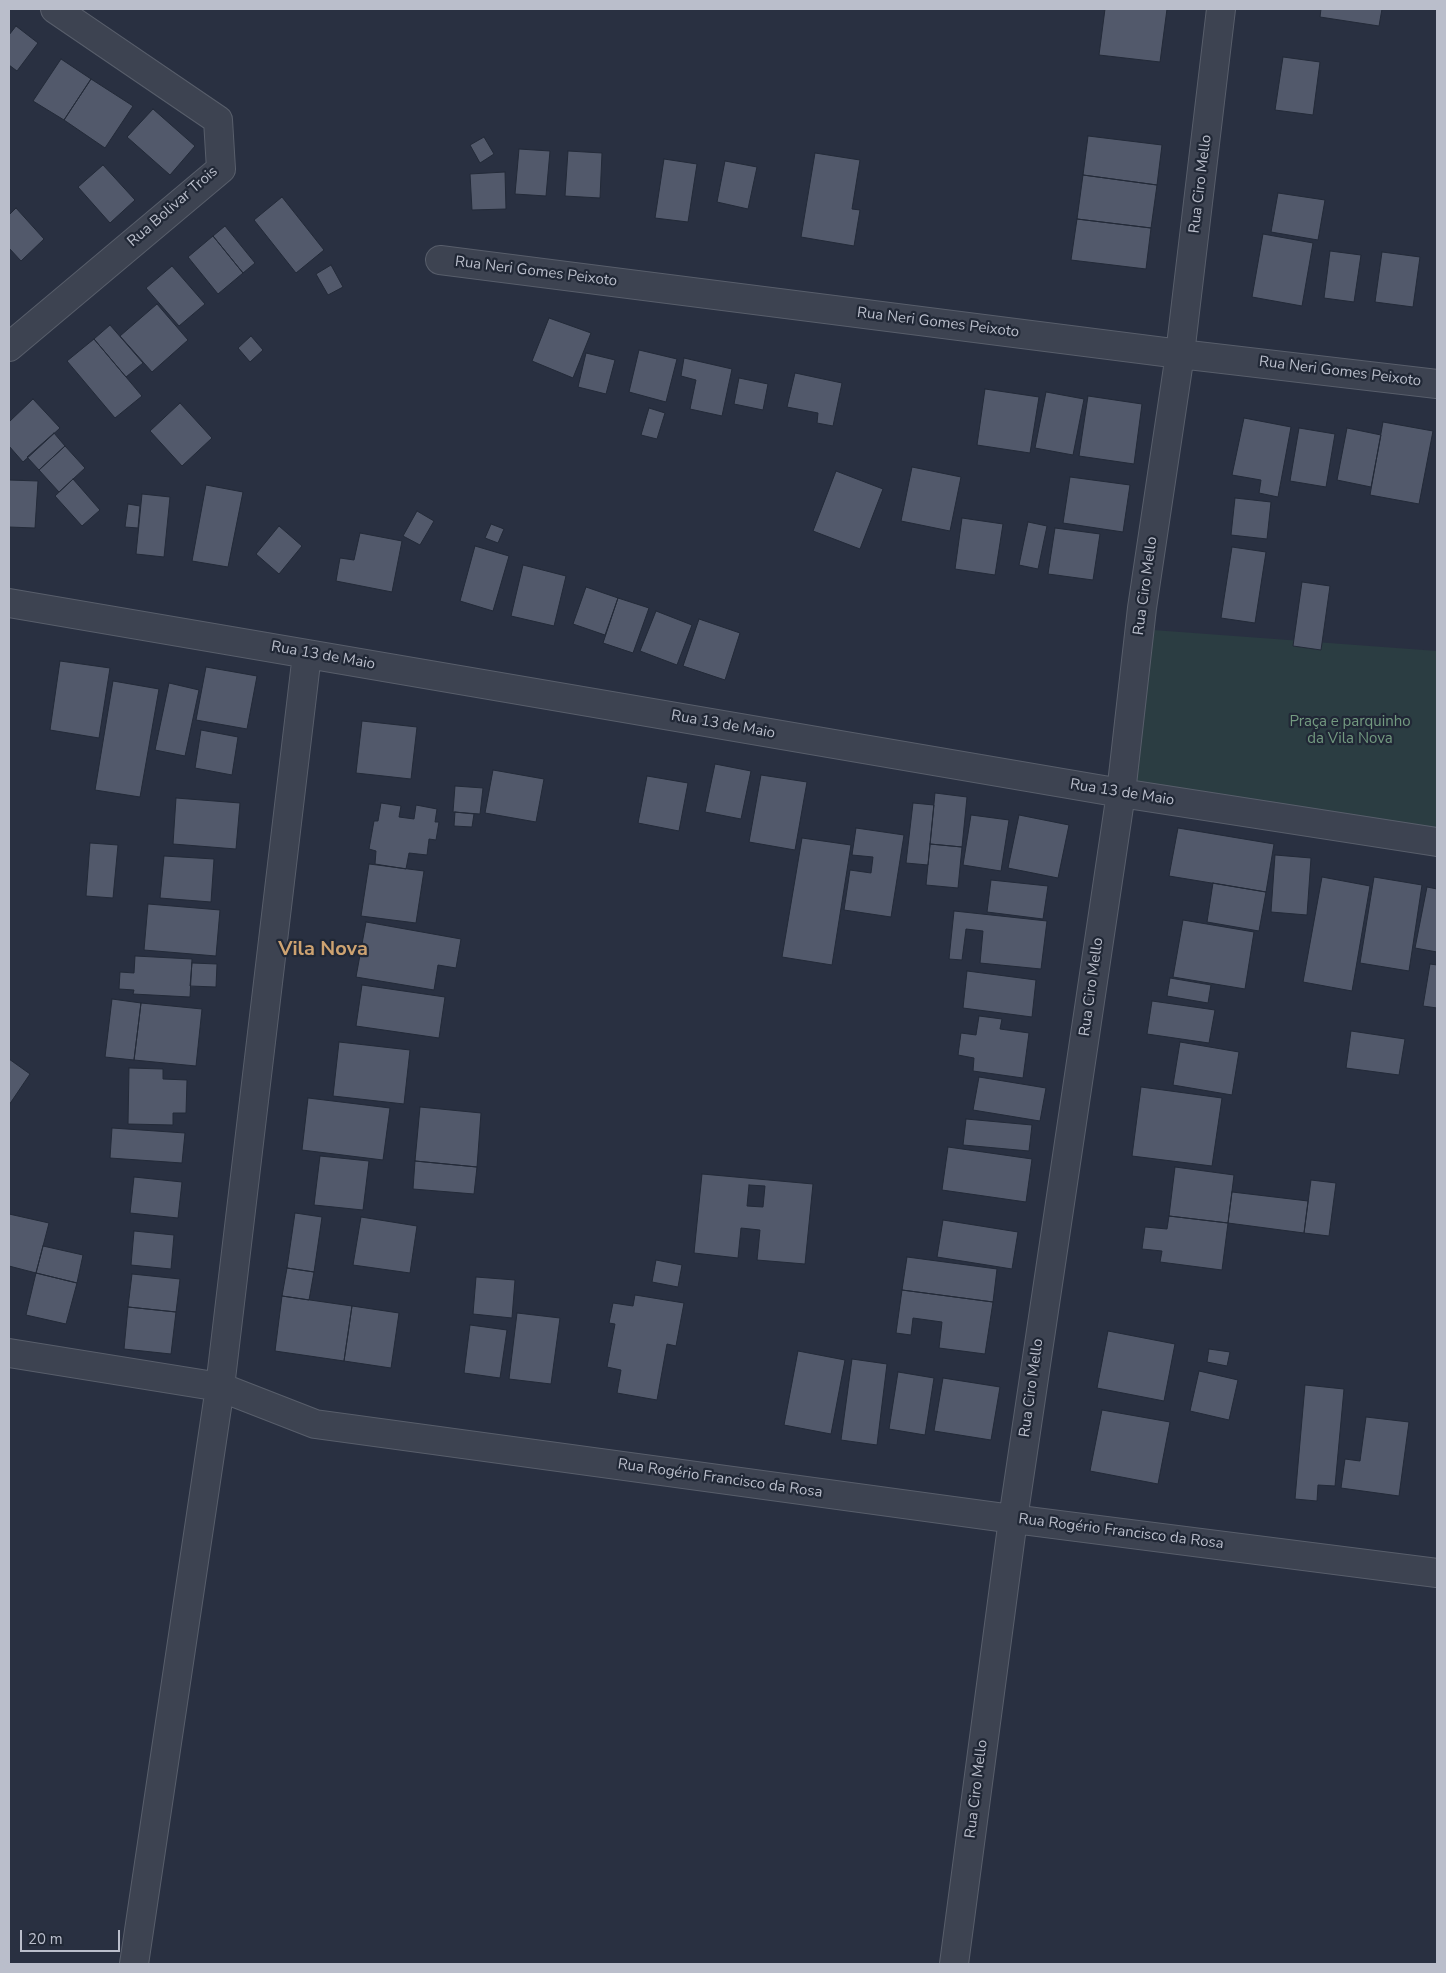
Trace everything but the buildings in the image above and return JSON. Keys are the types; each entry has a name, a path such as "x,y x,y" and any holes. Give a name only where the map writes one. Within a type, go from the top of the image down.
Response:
{"street":[{"name":"Rua Bolivar Trois","path":"9,347 221,169 218,120 55,9"},
{"name":"Rua Ciro Mello","path":"954,1964 1013,1518 1121,793 1142,608 1180,354 1222,9"},
{"name":"Rua Neri Gomes Peixoto","path":"440,260 1180,354 1437,384"},
{"name":"Rua 13 de Maio","path":"9,603 1121,793 1437,842"},
{"path":"134,1964 220,1388 307,654"},
{"name":"Rua Rogério Francisco da Rosa","path":"9,1353 220,1388 315,1424 1437,1573"}],"green space":[{"name":"Praça e parquinho da Vila Nova","path":"1153,630 1437,651 1437,829 1132,788"}],"district":[{"name":"Vila Nova","path":"323,950"}]}
